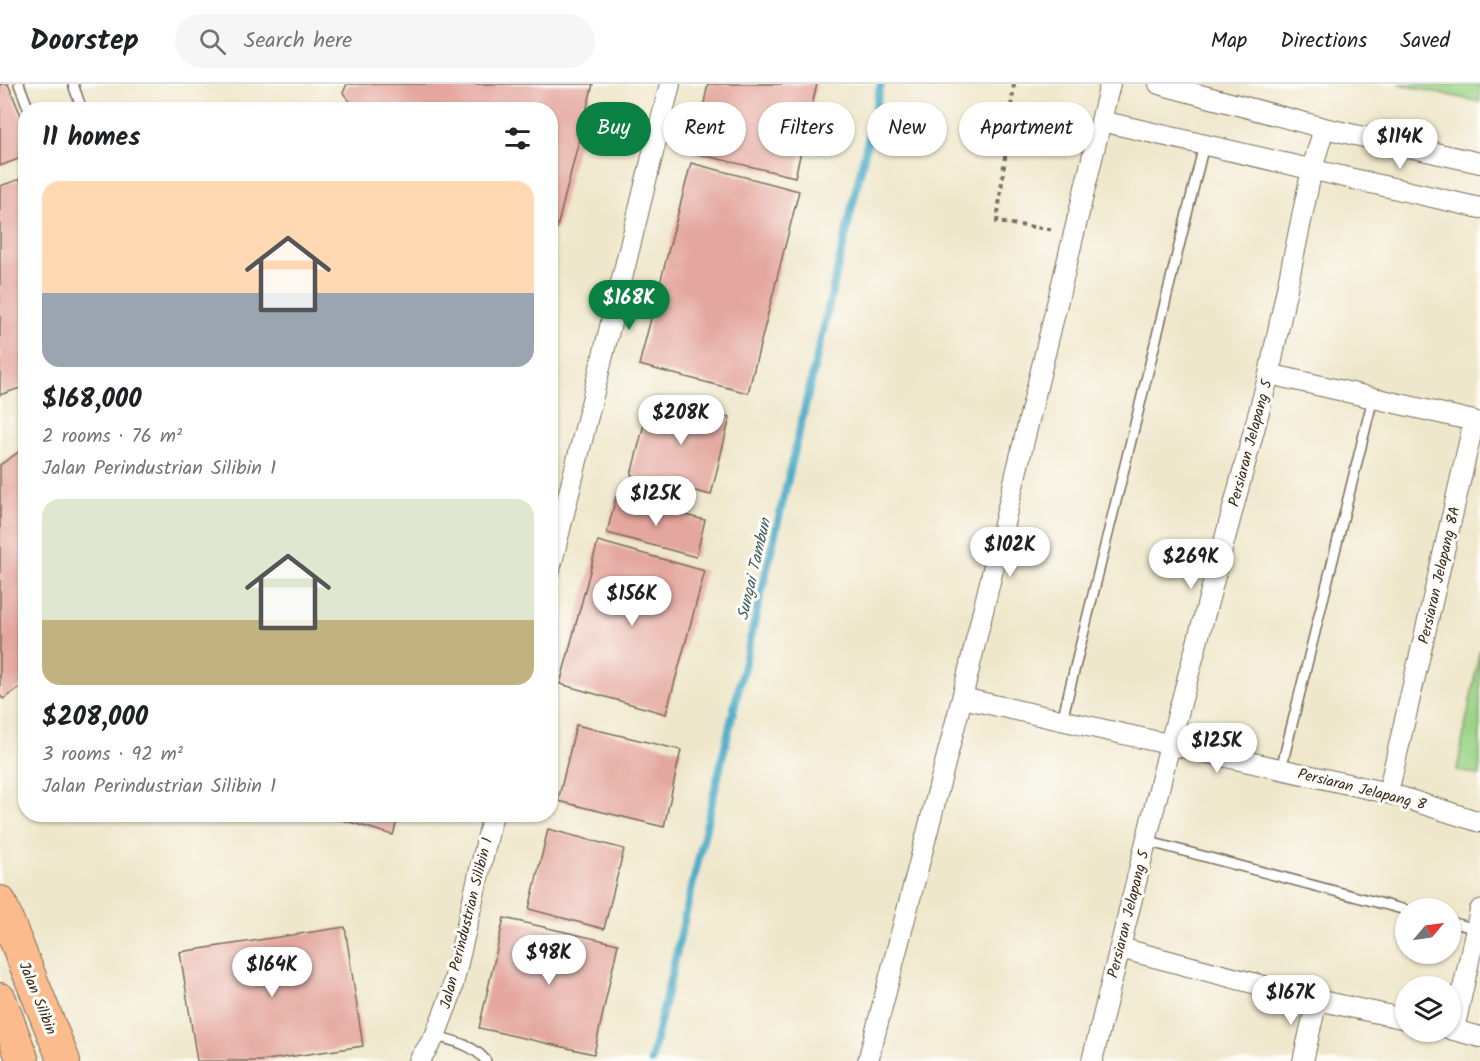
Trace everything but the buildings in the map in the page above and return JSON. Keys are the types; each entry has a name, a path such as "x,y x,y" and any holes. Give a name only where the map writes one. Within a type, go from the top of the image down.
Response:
{"main road":[{"name":"Jalan Silibin","path":"0,902 64,1061"},
{"path":"28,974 78,1061"},
{"path":"1,1001 23,1061"},
{"path":"1,1001 34,1061"}],"street":[{"path":"558,538 670,84"},
{"path":"868,1061 962,698 1110,84"},
{"path":"1159,84 1324,128 1480,163"},
{"path":"1101,121 1480,208"},
{"name":"Persiaran Jelapang 5","path":"1092,1061 1170,744 1269,374 1312,170 1324,128"},
{"name":"Persiaran Jelapang 8A","path":"1269,374 1477,422 1388,793"},
{"name":"Persiaran Jelapang 8","path":"962,698 1388,793 1480,822"},
{"name":"Jalan Perindustrian Silibin 1","path":"419,1061 435,1036 450,997 491,822"},
{"path":"1461,993 1478,923"},
{"path":"1120,948 1317,1000 1395,1017"},
{"path":"1303,1061 1317,1000"},
{"path":"1461,1032 1480,1037"}],"lane":[{"path":"19,84 26,102"},
{"path":"73,84 79,102"},
{"path":"1062,720 1204,145"},
{"path":"1281,770 1373,398"},
{"path":"1146,841 1395,907"},
{"path":"1461,922 1478,923"},
{"path":"435,1036 464,1044 486,1061"}],"path":[{"path":"1014,84 997,222 1074,233"}],"green space":[{"path":"1398,84 1480,84 1480,102"},
{"path":"1480,649 1480,776 1457,770"}],"waterway":[{"name":"Sungai Tambun","path":"651,1061 881,84"}]}
